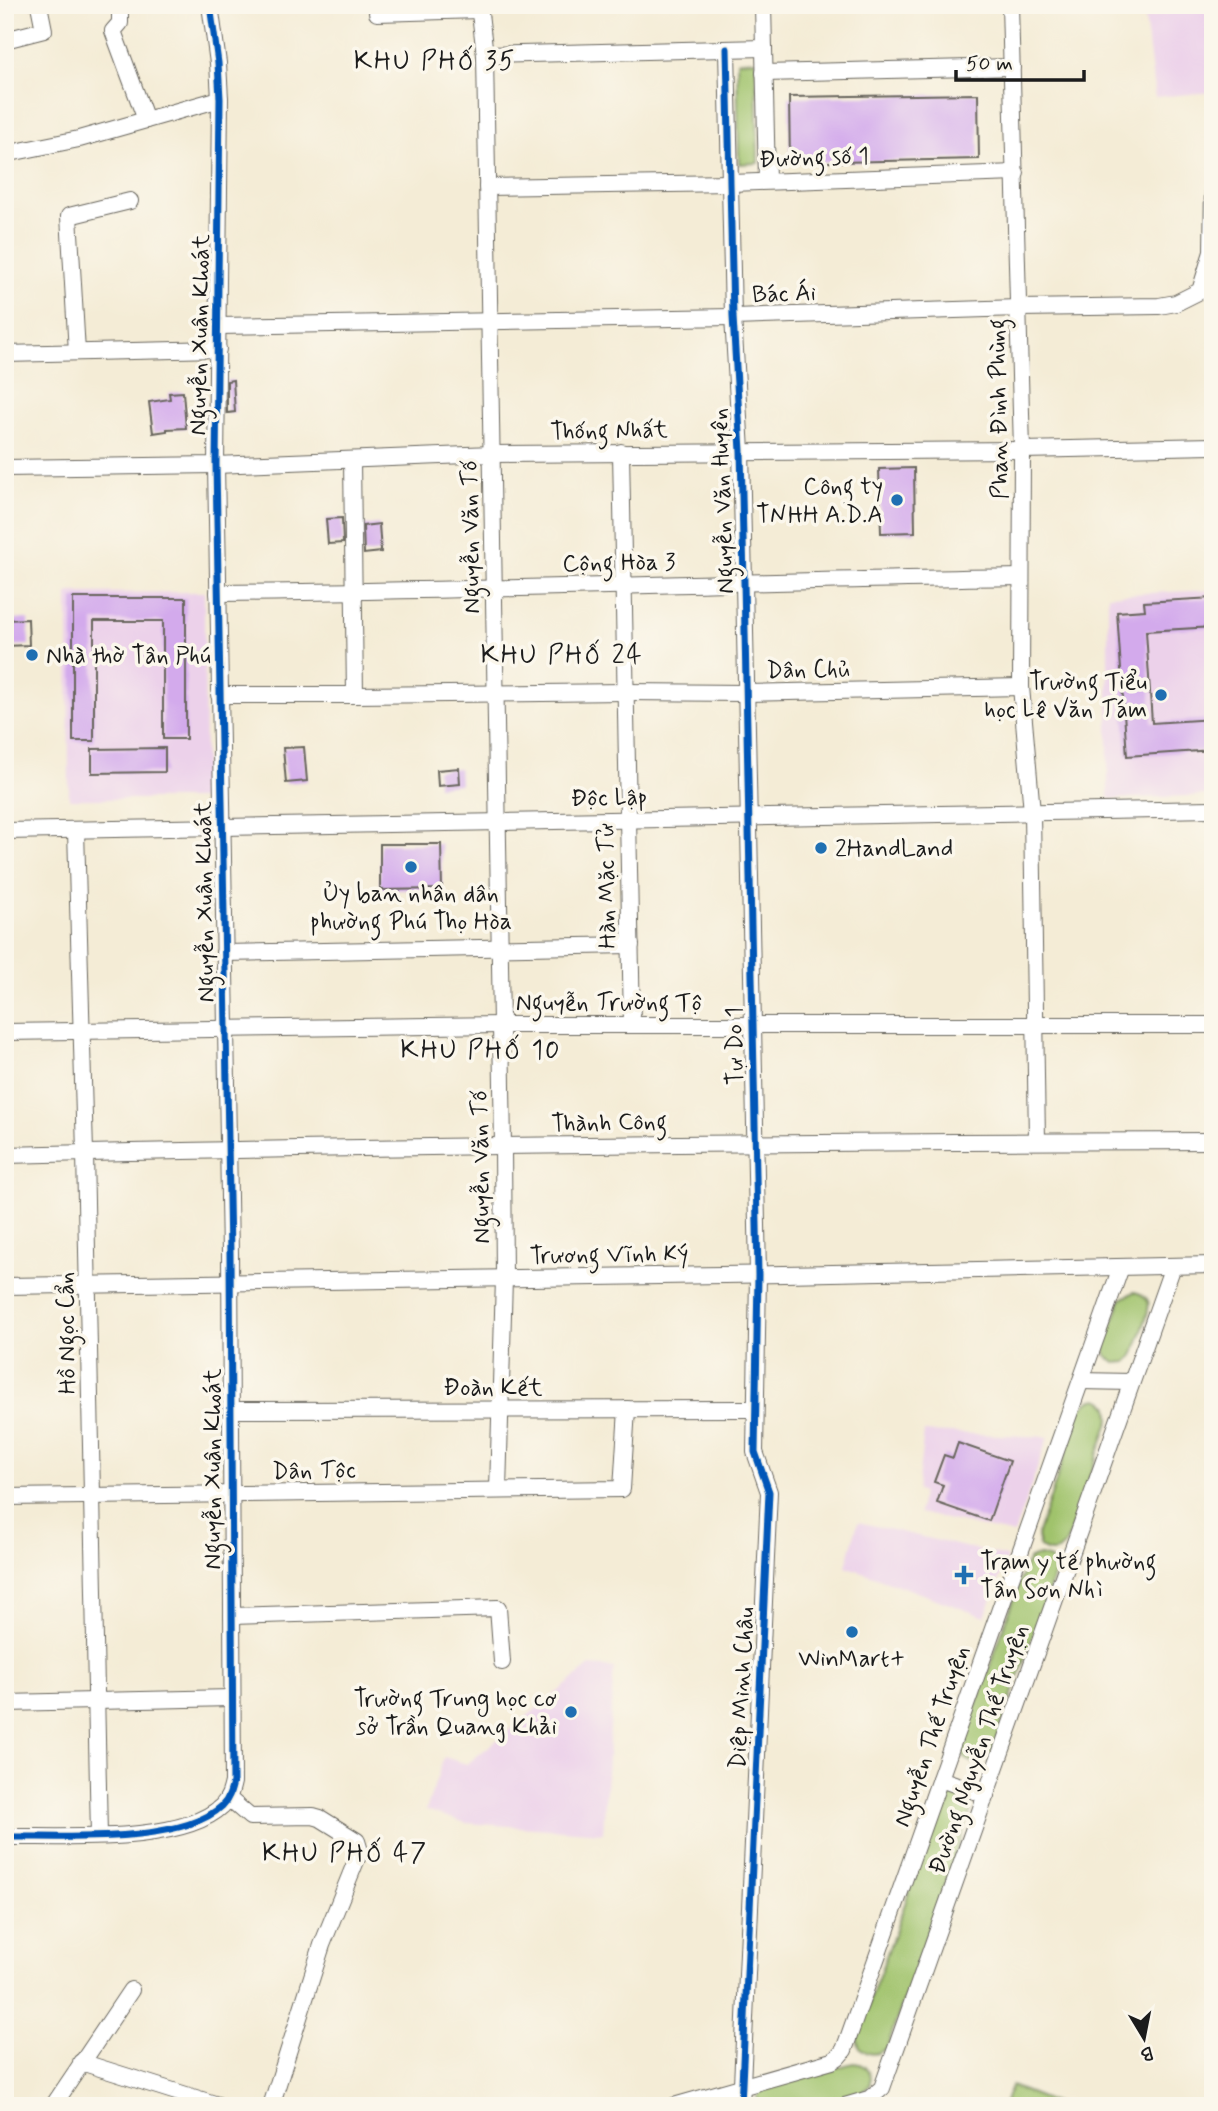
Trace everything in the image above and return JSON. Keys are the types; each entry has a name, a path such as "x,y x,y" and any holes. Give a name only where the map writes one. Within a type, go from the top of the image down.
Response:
{"street":[{"path":"5,40 44,30 39,5"},
{"path":"120,5 120,23 113,31 146,120"},
{"name":"Nguyễn Xuân Khoát","path":"210,5 220,99 216,465 232,1493 233,1782 228,1798"},
{"path":"763,5 767,181"},
{"name":"Phan Đình Phùng","path":"1010,5 1022,450 1021,687 1032,812 1037,1141"},
{"path":"377,13 479,7"},
{"name":"Nguyễn Văn Tố","path":"479,7 485,55 502,1025 504,1278 498,1490"},
{"path":"485,55 764,48"},
{"name":"Nguyễn Văn Huyên","path":"727,49 733,317 741,451 749,817"},
{"path":"764,73 1012,67"},
{"path":"5,154 79,139 220,99"},
{"name":"Đường số 1","path":"487,187 731,183 1016,173"},
{"name":"Bác Ái","path":"218,326 1159,306 1176,303 1200,291 1212,252 1213,186"},
{"path":"77,352 69,216 130,201"},
{"path":"5,354 218,349"},
{"name":"Thống Nhất","path":"5,468 216,465 492,454 1213,446"},
{"name":"Hàn Mặc Tử","path":"621,452 632,1025"},
{"path":"352,460 355,695"},
{"name":"Cộng Hòa 3","path":"218,593 1021,577"},
{"name":"Dân Chủ","path":"219,695 746,693 1021,687"},
{"name":"Độc Lập","path":"5,831 1213,809"},
{"name":"Tự Do 1","path":"749,817 758,1275"},
{"name":"Hồ Ngọc Cẩn","path":"76,830 99,1836"},
{"path":"225,953 631,945"},
{"name":"Nguyễn Trường Tộ","path":"5,1032 502,1025 1213,1025"},
{"name":"Thành Công","path":"5,1155 228,1149 755,1142 1213,1141"},
{"name":"Trương Vĩnh Ký","path":"5,1286 1213,1265"},
{"name":"Đường Nguyễn Thế Truyện","path":"845,2106 869,2099 882,2088 1173,1266"},
{"name":"Nguyễn Thế Truyện","path":"674,2106 832,2061 844,2050 1121,1267"},
{"name":"Diệp Minh Châu","path":"741,2106 769,1492 755,1452 758,1275"},
{"path":"1081,1381 1132,1382"},
{"name":"Dân Tộc","path":"5,1497 622,1489 627,1409"},
{"name":"Đoàn Kết","path":"231,1410 755,1409"},
{"path":"232,1616 498,1608 502,1662"},
{"path":"5,1703 232,1699"},
{"path":"940,1779 986,1795"},
{"path":"5,1837 141,1834 182,1826 212,1813 228,1798 254,1818 313,1816 357,1841 360,1851 322,1945 271,2106"},
{"path":"53,2106 131,1990"},
{"path":"81,2062 221,2106"}],"shaded area":[{"path":"1213,5 1213,92 1155,97 1145,18"},
{"name":"Trường Tiểu học Lê Văn Tám","path":"1213,590 1213,795 1108,799 1108,595"},
{"path":"204,592 205,799 69,799 68,593"},
{"path":"924,1432 1048,1437 1014,1534 919,1513 922,1493 917,1490"},
{"path":"858,1522 1007,1557 985,1617 846,1566"},
{"name":"Trường Trung học cơ sở Trần Quang Khải","path":"590,1666 614,1668 603,1833 466,1823 426,1810 444,1757 467,1764"}],"green space":[{"path":"756,60 758,163 739,164 737,61"},
{"path":"1134,1292 1148,1301 1146,1319 1133,1356 1127,1362 1115,1363 1106,1356 1105,1345 1121,1299"},
{"path":"1098,1399 1109,1407 1110,1419 1066,1543 1057,1551 1046,1551 1039,1546 1037,1536 1081,1409 1089,1401"},
{"path":"1040,1556 1052,1561 1055,1573 990,1757 972,1763 965,1758 961,1748 1026,1564 1030,1558"},
{"path":"952,1794 966,1798 971,1810 887,2047 877,2053 868,2053 860,2047 857,2037 942,1801"},
{"path":"853,2063 864,2067 870,2076 870,2085 862,2093 818,2106 756,2106 758,2094 765,2088"},
{"path":"1011,2086 1062,2106 1003,2106"}],"building":[{"path":"978,94 979,159 790,163 789,97"},
{"path":"233,380 235,412 227,413 227,381"},
{"path":"183,392 186,428 153,433 149,402 170,399 169,393"},
{"name":"Công ty TNHH A.D.A","path":"914,468 915,532 881,533 879,469"},
{"path":"342,518 343,543 328,544 326,519"},
{"path":"379,524 381,552 364,554 363,526"},
{"path":"73,598 186,598 186,739 163,739 163,621 94,621 94,741 73,741"},
{"path":"1213,598 1213,627 1146,631 1152,723 1213,719 1213,750 1127,756 1117,612 1145,610 1144,602"},
{"path":"28,619 29,645 5,646 5,620"},
{"path":"304,747 307,781 286,783 283,748"},
{"path":"165,748 165,772 92,773 92,749"},
{"path":"459,768 460,784 438,786 437,770"},
{"name":"Ủy ban nhân dân phường Phú Thọ Hòa","path":"380,844 441,844 442,889 380,890"},
{"path":"958,1443 1010,1461 989,1521 937,1503 943,1485 934,1482 944,1455 953,1458"}],"cycle path":[{"path":"5,1837 119,1836 179,1827 203,1818 222,1806 228,1798 233,1782 230,1253 216,465 220,99 210,5"},
{"path":"727,49 733,317 741,451 758,1275 755,1452 769,1492 741,2106"}],"place":[{"name":"Công ty TNHH A.D.A","path":"897,500"},
{"name":"Nhà thờ Tân Phú","path":"32,655"},
{"name":"Trường Tiểu học Lê Văn Tám","path":"1161,695"},
{"name":"2HandLand","path":"821,848"},
{"name":"Ủy ban nhân dân phường Phú Thọ Hòa","path":"411,867"},
{"name":"Trạm y tế phường Tân Sơn Nhì","path":"964,1575"},
{"name":"WinMart+","path":"852,1632"},
{"name":"Trường Trung học cơ sở Trần Quang Khải","path":"571,1712"}],"district":[{"name":"KHU PHỐ 35","path":"435,60"},
{"name":"KHU PHỐ 24","path":"562,654"},
{"name":"KHU PHỐ 10","path":"481,1049"},
{"name":"KHU PHỐ 47","path":"345,1852"}]}
